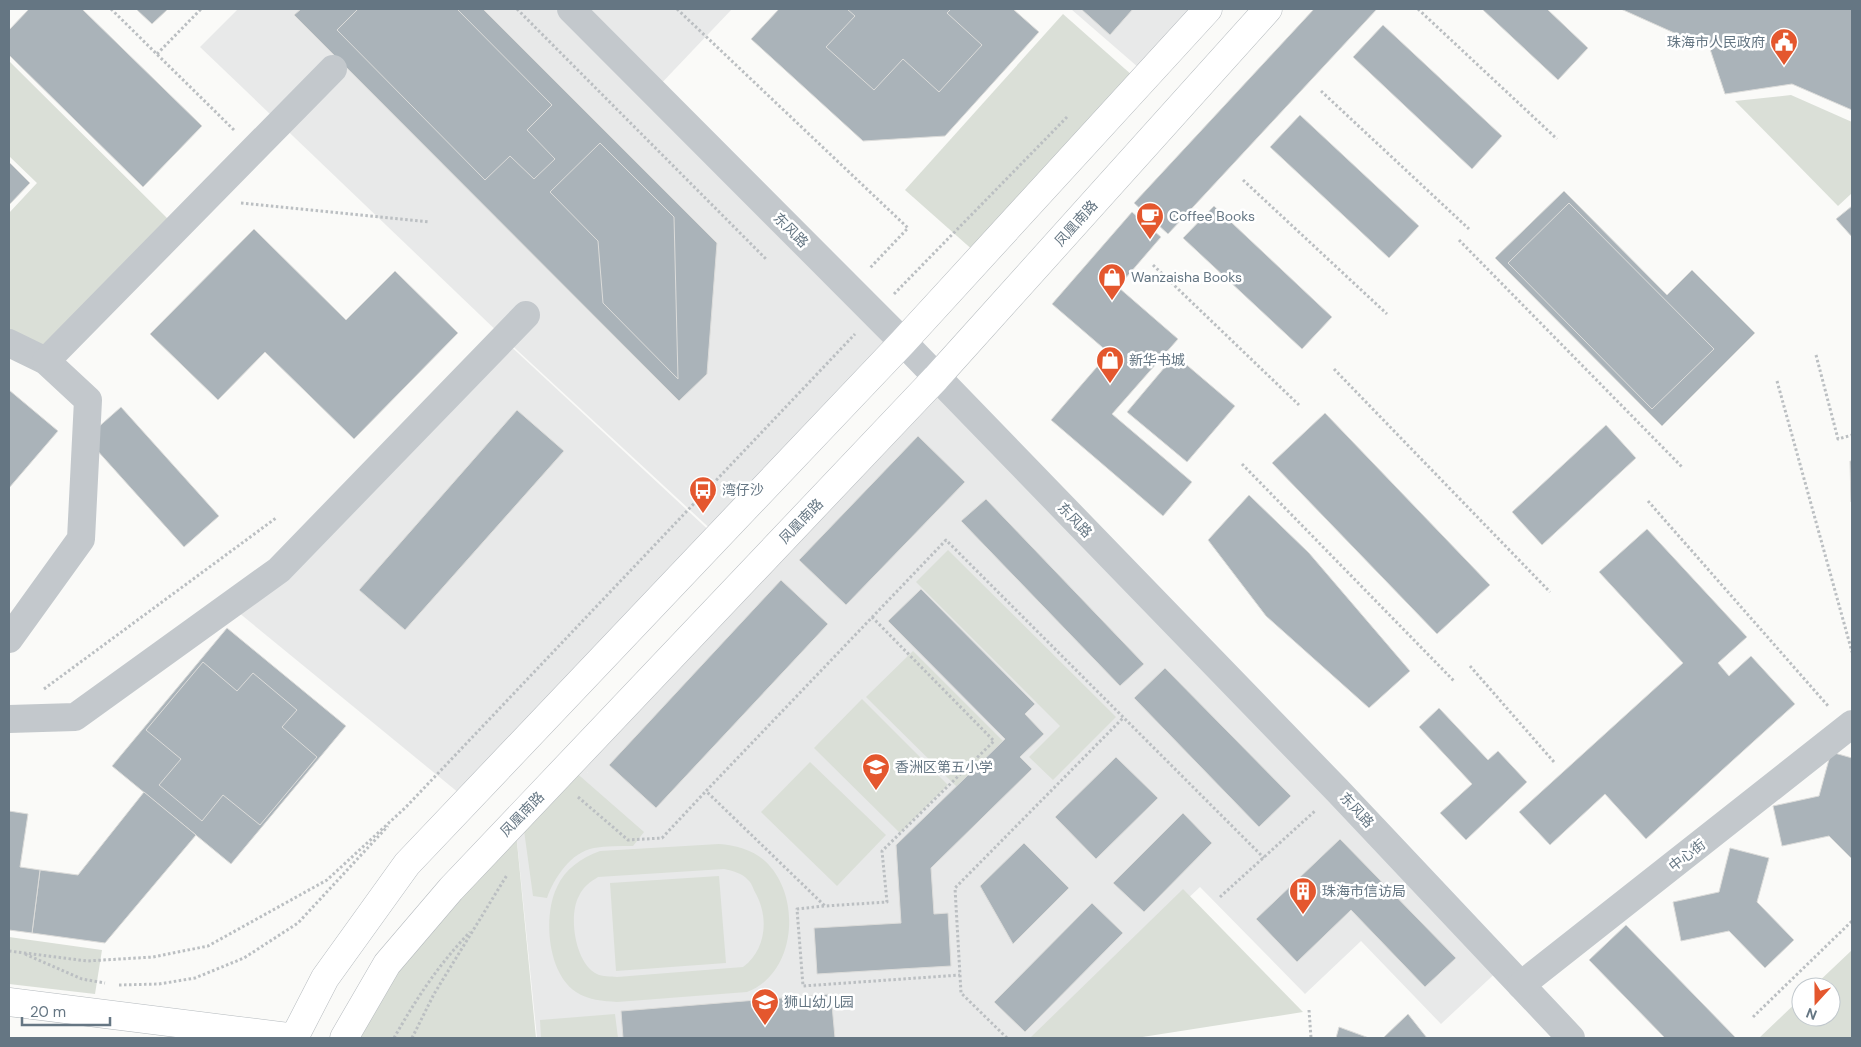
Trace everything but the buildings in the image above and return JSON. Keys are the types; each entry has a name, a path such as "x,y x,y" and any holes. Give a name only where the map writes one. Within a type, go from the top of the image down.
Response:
{"main road":[{"path":"9,1002 295,1038 325,978 407,864 902,342 1208,9"},
{"name":"凤凰南路","path":"344,1038 387,964 451,889 936,378 1268,9"}],"street":[{"name":"东风路","path":"571,9 902,342 1337,790 1571,1038"},
{"path":"46,361 333,69"},
{"path":"9,719 75,717 279,570 526,315"},
{"path":"9,343 46,361 88,400 81,539 9,639"},
{"name":"中心街","path":"1521,986 1850,726"}],"path":[{"path":"112,9 254,149"},
{"path":"157,54 201,9"},
{"path":"517,9 766,259"},
{"path":"677,9 908,228 849,289"},
{"path":"1418,9 1557,139"},
{"path":"1321,91 1469,229"},
{"path":"118,985 159,984 195,978 244,958 298,923 874,314 1074,110"},
{"path":"1243,180 1387,314"},
{"path":"205,199 429,222"},
{"path":"1459,240 1683,468"},
{"path":"1153,264 1299,405"},
{"path":"1816,355 1838,439 1852,435"},
{"path":"1334,368 1550,592"},
{"path":"1777,380 1852,652"},
{"path":"1242,464 1454,682"},
{"path":"1648,500 1850,726"},
{"path":"40,691 276,518"},
{"path":"556,778 628,840 662,838 946,540 1264,858"},
{"path":"872,617 994,741 882,851 887,902 797,909 803,986 960,975"},
{"path":"1470,666 1554,762"},
{"path":"1007,1038 961,993 955,888 1123,718"},
{"path":"706,790 825,906"},
{"path":"1220,898 1337,790"},
{"path":"9,951 87,961 153,956 208,946 327,880 406,807"},
{"path":"1753,1017 1852,921"},
{"path":"394,1038 416,998 434,973 455,947 476,926"},
{"path":"21,953 82,979 109,983"},
{"path":"1309,1010 1311,1038"}],"shaded area":[{"path":"238,9 567,9 899,342 717,535 503,337 200,47"},
{"path":"573,9 732,9 655,90"},
{"path":"1071,9 1206,9 1146,74"},
{"path":"1063,14 1133,76 975,252 905,190"},
{"path":"9,61 173,224 45,353 9,339 9,213 37,183 9,156"},
{"path":"1791,95 1852,122 1852,193 1838,206 1735,101"},
{"path":"504,340 715,536 465,798 233,608"},
{"path":"937,379 1503,966 1441,1024 1361,941 1305,994 1200,887 1039,1038 537,1038 515,822"},
{"path":"948,550 1116,717 1053,780 1029,757 1060,726 916,582"},
{"path":"913,651 1003,741 957,787 866,697"},
{"path":"862,699 948,785 900,833 814,748"},
{"path":"810,762 886,835 837,886 761,812"},
{"path":"573,770 644,832 633,846 608,846 586,850 564,867 554,882 547,898 533,896 523,823"},
{"path":"515,822 536,1038 345,1038"},
{"path":"719,844 744,849 760,857 777,876 785,893 789,912 789,932 784,951 776,968 764,982 747,992 617,1002 601,1001 576,992 566,983 559,972 554,958 550,943 550,913 557,887 564,875 586,857 600,851","holes":["724,869 740,874 749,881 763,913 764,923 761,943 757,952 743,967 617,977 604,976 589,969 579,950 574,926 574,915 579,896 598,877"]},
{"path":"719,876 726,963 616,971 610,883"},
{"path":"1183,889 1303,1012 1136,1038 1030,1038"},
{"path":"9,937 102,950 95,994 9,984"},
{"path":"1852,950 1852,1038 1759,1038 1791,1008 1791,1027 1841,1027 1841,977 1824,977"},
{"path":"615,1014 618,1038 541,1038 540,1020"}],"place":[{"name":"珠海市人民政府","path":"1784,66"},
{"name":"Coffee Books","path":"1150,240"},
{"name":"Wanzaisha Books","path":"1112,301"},
{"name":"新华书城","path":"1110,384"},
{"name":"湾仔沙","path":"703,514"},
{"name":"香洲区第五小学","path":"876,791"},
{"name":"珠海市信访局","path":"1303,915"},
{"name":"狮山幼儿园","path":"765,1026"}]}
